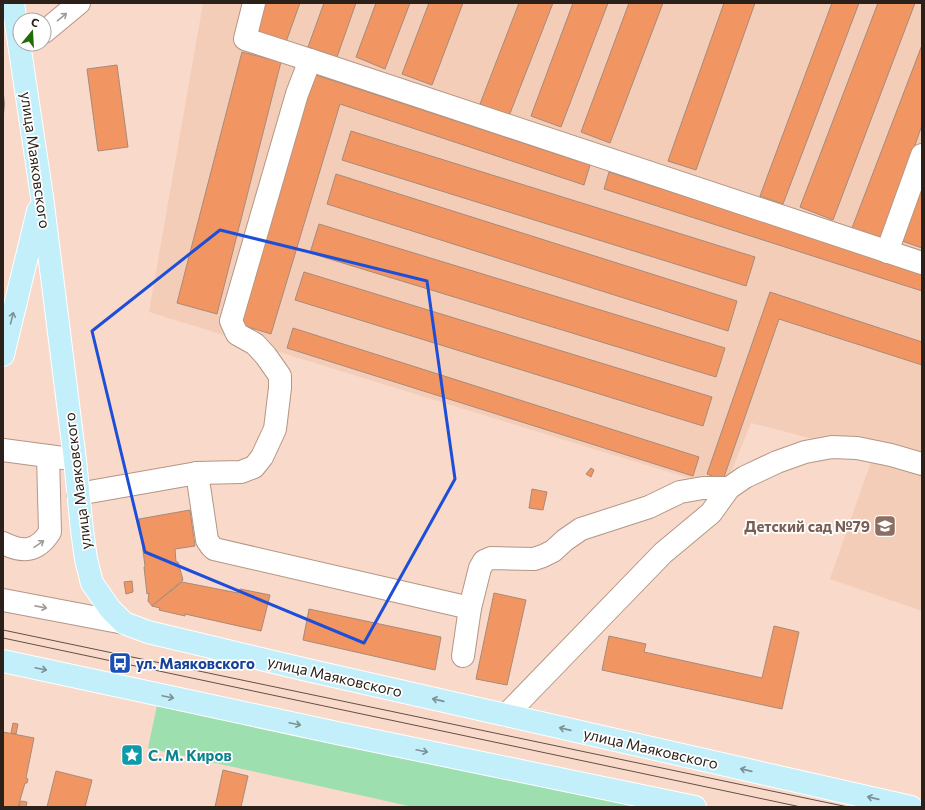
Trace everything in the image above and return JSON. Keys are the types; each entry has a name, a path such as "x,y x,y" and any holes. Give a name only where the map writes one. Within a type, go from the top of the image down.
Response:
{"main road":[{"name":"улица Маяковского","path":"25,52 86,559 92,583 110,609 124,623 156,634 911,807"},
{"path":"3,355 42,197"},
{"path":"3,661 337,733 695,807"}],"lane":[{"path":"52,25 79,3"},
{"path":"254,3 245,38 922,263"},
{"path":"78,494 197,473 240,472 254,467 262,458 275,429 280,376 274,366 255,344 237,334 231,321 297,94 310,60"},
{"path":"887,252 922,155"},
{"path":"506,715 662,553 711,513 729,488 745,477 777,462 806,452 832,447 857,448 891,455 922,464"},
{"path":"3,452 75,460"},
{"path":"3,543 11,547 24,550 35,548 44,541 50,532 48,456"},
{"path":"197,473 207,540 214,549 470,608"},
{"path":"463,656 470,608 481,564 487,559 534,559 553,551 565,540 581,529 649,507 680,492 703,488 729,488"},
{"path":"3,600 124,623"}],"highlighted area":[{"path":"220,230 427,281 455,479 364,643 145,552 92,331"}],"shaded area":[{"path":"203,3 922,3 922,467 751,423 724,489 149,312"},
{"name":"Детский сад №79","path":"873,456 922,474 922,611 830,579"}],"green space":[{"path":"159,696 644,807 413,807 148,748"}],"building":[{"path":"265,3 300,3 286,42 255,31"},
{"path":"324,3 356,3 337,57 308,47"},
{"path":"376,3 410,3 385,69 356,57"},
{"path":"429,3 463,3 432,85 402,74"},
{"path":"519,3 553,3 509,116 480,104"},
{"path":"573,3 608,3 561,127 531,116"},
{"path":"629,3 663,3 610,143 581,132"},
{"path":"724,3 755,3 696,170 668,161"},
{"path":"832,3 859,3 783,204 760,196"},
{"path":"878,3 915,3 833,220 800,207"},
{"path":"922,45 922,125 882,240 852,228"},
{"path":"242,52 281,62 217,314 177,303"},
{"path":"117,65 128,147 98,151 87,69"},
{"path":"313,74 590,165 584,185 340,104 271,334 238,324"},
{"path":"351,131 755,257 746,286 342,160"},
{"path":"609,172 922,272 922,291 604,189"},
{"path":"336,174 737,301 728,331 327,204"},
{"path":"922,185 922,248 902,241"},
{"path":"319,224 725,348 716,377 310,253"},
{"path":"304,272 712,397 703,426 295,300"},
{"path":"770,292 922,342 922,365 779,319 723,480 707,474"},
{"path":"293,328 699,457 693,476 287,348"},
{"path":"591,468 594,470 591,477 586,474"},
{"path":"532,489 547,492 543,510 529,508"},
{"path":"190,510 195,546 175,549 176,562 178,562 183,580 152,606 148,601 149,593 147,594 139,519"},
{"path":"132,581 133,592 126,594 124,582"},
{"path":"182,582 238,593 240,589 270,595 261,631 185,614 185,616 159,610 160,608 152,606"},
{"path":"494,593 526,600 507,685 476,679"},
{"path":"309,609 441,637 435,670 303,640"},
{"path":"774,626 799,632 782,709 602,670 609,636 646,644 644,652 762,678"},
{"path":"13,723 18,724 16,734 11,733"},
{"path":"3,732 34,738 26,778 28,779 27,783 25,783 18,807 3,807"},
{"path":"223,770 248,776 241,807 215,807"},
{"path":"56,771 92,780 85,807 47,807"},
{"path":"21,801 27,802 26,807 19,806"}],"tram line":[{"path":"3,85 3,125"},
{"path":"3,630 848,807"},
{"path":"3,638 801,807"}],"place":[{"name":"Детский сад №79","path":"885,526"},
{"name":"ул. Маяковского","path":"120,663"},
{"name":"С. М. Киров","path":"132,755"}]}
